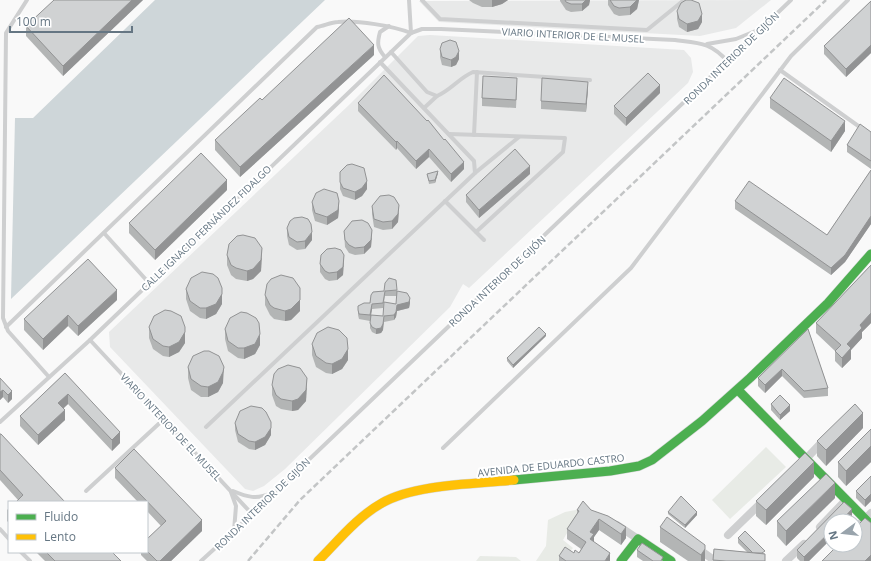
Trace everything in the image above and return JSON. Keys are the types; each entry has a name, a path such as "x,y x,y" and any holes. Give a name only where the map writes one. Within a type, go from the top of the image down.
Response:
{"street":[{"name":"AVENIDA DE EDUARDO CASTRO","path":"318,561 356,523 378,505 398,496 426,489 610,471 639,466 652,460 664,452 738,390 767,363 841,290 871,254"},
{"path":"738,390 846,500 869,519"},
{"path":"794,470 831,433"},
{"path":"728,535 767,497"},
{"path":"786,561 846,500"},
{"path":"610,521 671,561"},
{"path":"621,561 638,539"},
{"path":"688,542 713,559"}],"lane":[{"path":"27,0 6,33 3,318 6,327 49,377"},
{"path":"6,327 317,27 338,22 389,26 411,33 409,0"},
{"path":"422,0 440,19 647,30 684,0"},
{"name":"RONDA INTERIOR DE GIJÓN","path":"204,560 728,62 791,0"},
{"path":"443,448 631,268 791,56 848,0"},
{"path":"385,57 379,50 377,43 380,32 389,26"},
{"path":"707,44 736,39 762,28"},
{"name":"VIARIO INTERIOR DE EL MUSEL","path":"411,33 422,29 441,29 675,40 707,44 719,51 728,62"},
{"name":"CALLE IGNACIO FERNÁNDEZ FIDALGO","path":"0,422 90,340 411,33"},
{"path":"391,52 427,92 437,96"},
{"path":"380,62 474,161 474,173"},
{"path":"780,70 871,134"},
{"path":"474,135 477,72"},
{"path":"424,108 465,75 477,72 590,80"},
{"path":"448,134 565,138 563,152 476,232"},
{"path":"206,427 474,173 519,137"},
{"path":"445,201 484,240"},
{"path":"104,233 149,283"},
{"name":"VIARIO INTERIOR DE EL MUSEL","path":"90,340 252,514"},
{"path":"86,492 164,419"},
{"path":"231,490 249,498 263,497 276,491"},
{"path":"231,490 236,506 234,532"},
{"path":"0,529 8,538"},
{"path":"22,553 30,561"}],"shaded area":[{"path":"155,0 325,0 11,299 15,118 33,118"},
{"path":"771,0 736,28 700,36 439,22 419,1"},
{"path":"430,35 684,50 691,58 693,72 688,83 469,288 463,284 450,307 285,469 264,486 253,491 245,489 110,347 109,332 350,104 418,36"},
{"path":"766,447 786,467 730,519 712,500"},
{"path":"581,509 563,540 573,548 560,561 536,561 546,546 548,520 565,512"},
{"path":"480,556 516,557 521,561 476,561"}],"building":[{"path":"54,0 132,0 63,66 26,26"},
{"path":"565,0 586,0 582,4 571,4"},
{"path":"610,0 637,0 630,7 619,8 614,6"},
{"path":"686,0 699,3 702,14 698,21 687,24 679,19 677,11 681,3"},
{"path":"871,1 871,45 846,69 824,46"},
{"path":"349,18 374,45 240,167 215,140 260,98 262,100"},
{"path":"450,40 456,42 459,51 456,57 451,60 442,57 440,49 442,43"},
{"path":"648,73 660,85 626,118 614,106"},
{"path":"384,75 427,121 428,120 464,162 451,174 429,149 416,161 358,103"},
{"path":"483,76 517,78 516,100 482,98"},
{"path":"542,78 588,82 586,104 541,101"},
{"path":"784,78 845,121 831,141 770,98"},
{"path":"860,124 871,132 871,161 847,145"},
{"path":"515,149 530,166 479,210 466,195"},
{"path":"201,153 227,180 155,250 129,223"},
{"path":"352,164 364,168 367,181 362,188 355,192 343,188 340,182 340,172 347,165"},
{"path":"871,170 871,216 845,255 831,268 735,201 749,181 827,235"},
{"path":"438,171 435,180 429,181 427,174"},
{"path":"324,189 337,193 339,201 338,210 327,217 315,213 312,202 316,193"},
{"path":"389,195 394,197 399,205 398,214 392,221 383,222 374,219 372,206 380,196"},
{"path":"302,217 308,219 311,224 312,232 305,241 297,242 289,237 287,228 290,221 294,218"},
{"path":"362,220 368,223 372,230 371,240 364,247 355,248 349,245 345,240 344,231 352,221"},
{"path":"243,235 255,238 262,248 261,260 253,269 247,271 231,265 227,255 229,244 237,236"},
{"path":"335,248 341,250 344,255 343,267 337,272 329,273 325,271 320,264 321,255 327,249"},
{"path":"88,259 117,290 78,326 68,315 43,339 24,319"},
{"path":"871,265 871,313 860,325 862,328 847,344 851,348 842,358 835,351 841,345 816,323"},
{"path":"202,272 213,274 218,278 222,288 222,294 216,304 206,308 200,308 190,301 186,289 191,278"},
{"path":"281,275 293,278 300,288 300,300 291,309 285,311 274,308 270,305 265,295 267,284 271,279"},
{"path":"389,278 396,280 397,290 385,291 383,303 372,304 370,315 359,314 358,306 364,303 370,303 373,292 384,291 385,283"},
{"path":"397,291 407,293 410,298 409,302 397,305 394,315 384,316 381,328 376,329 372,327 370,323 371,315 383,316 384,302 396,304"},
{"path":"165,310 181,316 185,327 185,332 179,342 169,347 163,346 153,339 149,327 154,316"},
{"path":"241,312 247,313 256,318 259,323 260,334 255,344 244,348 238,348 228,341 225,329 230,318"},
{"path":"328,327 339,330 347,338 348,349 342,359 332,364 326,363 316,356 312,344 317,333"},
{"path":"539,327 546,334 513,365 507,358"},
{"path":"808,329 828,388 804,391 782,369 765,385 758,378"},
{"path":"204,351 209,351 219,356 224,367 218,382 208,387 201,386 191,379 188,367 193,356"},
{"path":"288,365 300,368 307,378 306,390 298,399 292,401 281,399 276,395 272,385 274,374 278,369"},
{"path":"65,373 120,432 112,440 68,394 58,403 65,410 38,435 20,416"},
{"path":"0,378 12,391 8,395 3,390 0,392"},
{"path":"780,395 790,405 780,415 771,404"},
{"path":"855,404 863,413 826,450 817,441"},
{"path":"251,406 262,408 266,412 271,422 271,428 265,437 255,442 249,441 238,434 235,423 240,411"},
{"path":"871,429 871,446 846,471 838,462"},
{"path":"1,434 64,501 17,501 23,495 0,470"},
{"path":"134,449 202,520 160,561 157,561 148,552 148,538 166,521 115,468"},
{"path":"805,453 814,462 766,510 756,501"},
{"path":"826,474 835,483 786,531 777,521"},
{"path":"871,476 871,494 865,500 856,491"},
{"path":"681,496 697,512 685,525 668,512"},
{"path":"583,501 591,510 608,516 626,527 621,534 599,519 590,532 594,534 590,539 610,553 605,561 566,561 559,556 565,547 574,553 575,550 579,553 586,542 567,529 579,511 577,510"},
{"path":"844,502 852,509 848,513 833,513"},
{"path":"667,517 705,545 705,549 701,555 660,527"},
{"path":"865,518 871,523 871,555 865,561 822,561 830,553 863,553 863,520"},
{"path":"823,523 823,539 804,557 797,550"},
{"path":"745,531 765,551 762,553 753,553 738,538"},
{"path":"642,543 663,557 661,561 653,561 637,550"},
{"path":"714,549 765,554 765,561 713,560"},
{"path":"47,553 113,553 121,561 55,561"}],"railway":[{"path":"248,561 300,500 826,0"}],"traffic: fast":[{"path":"514,480 610,471 639,466 652,460 702,421 750,378 828,303 871,254"},
{"path":"738,390 871,525"},
{"path":"621,561 638,539 671,561"}],"traffic: slow":[{"path":"318,561 364,515 382,503 396,497 428,488 514,480"}]}
